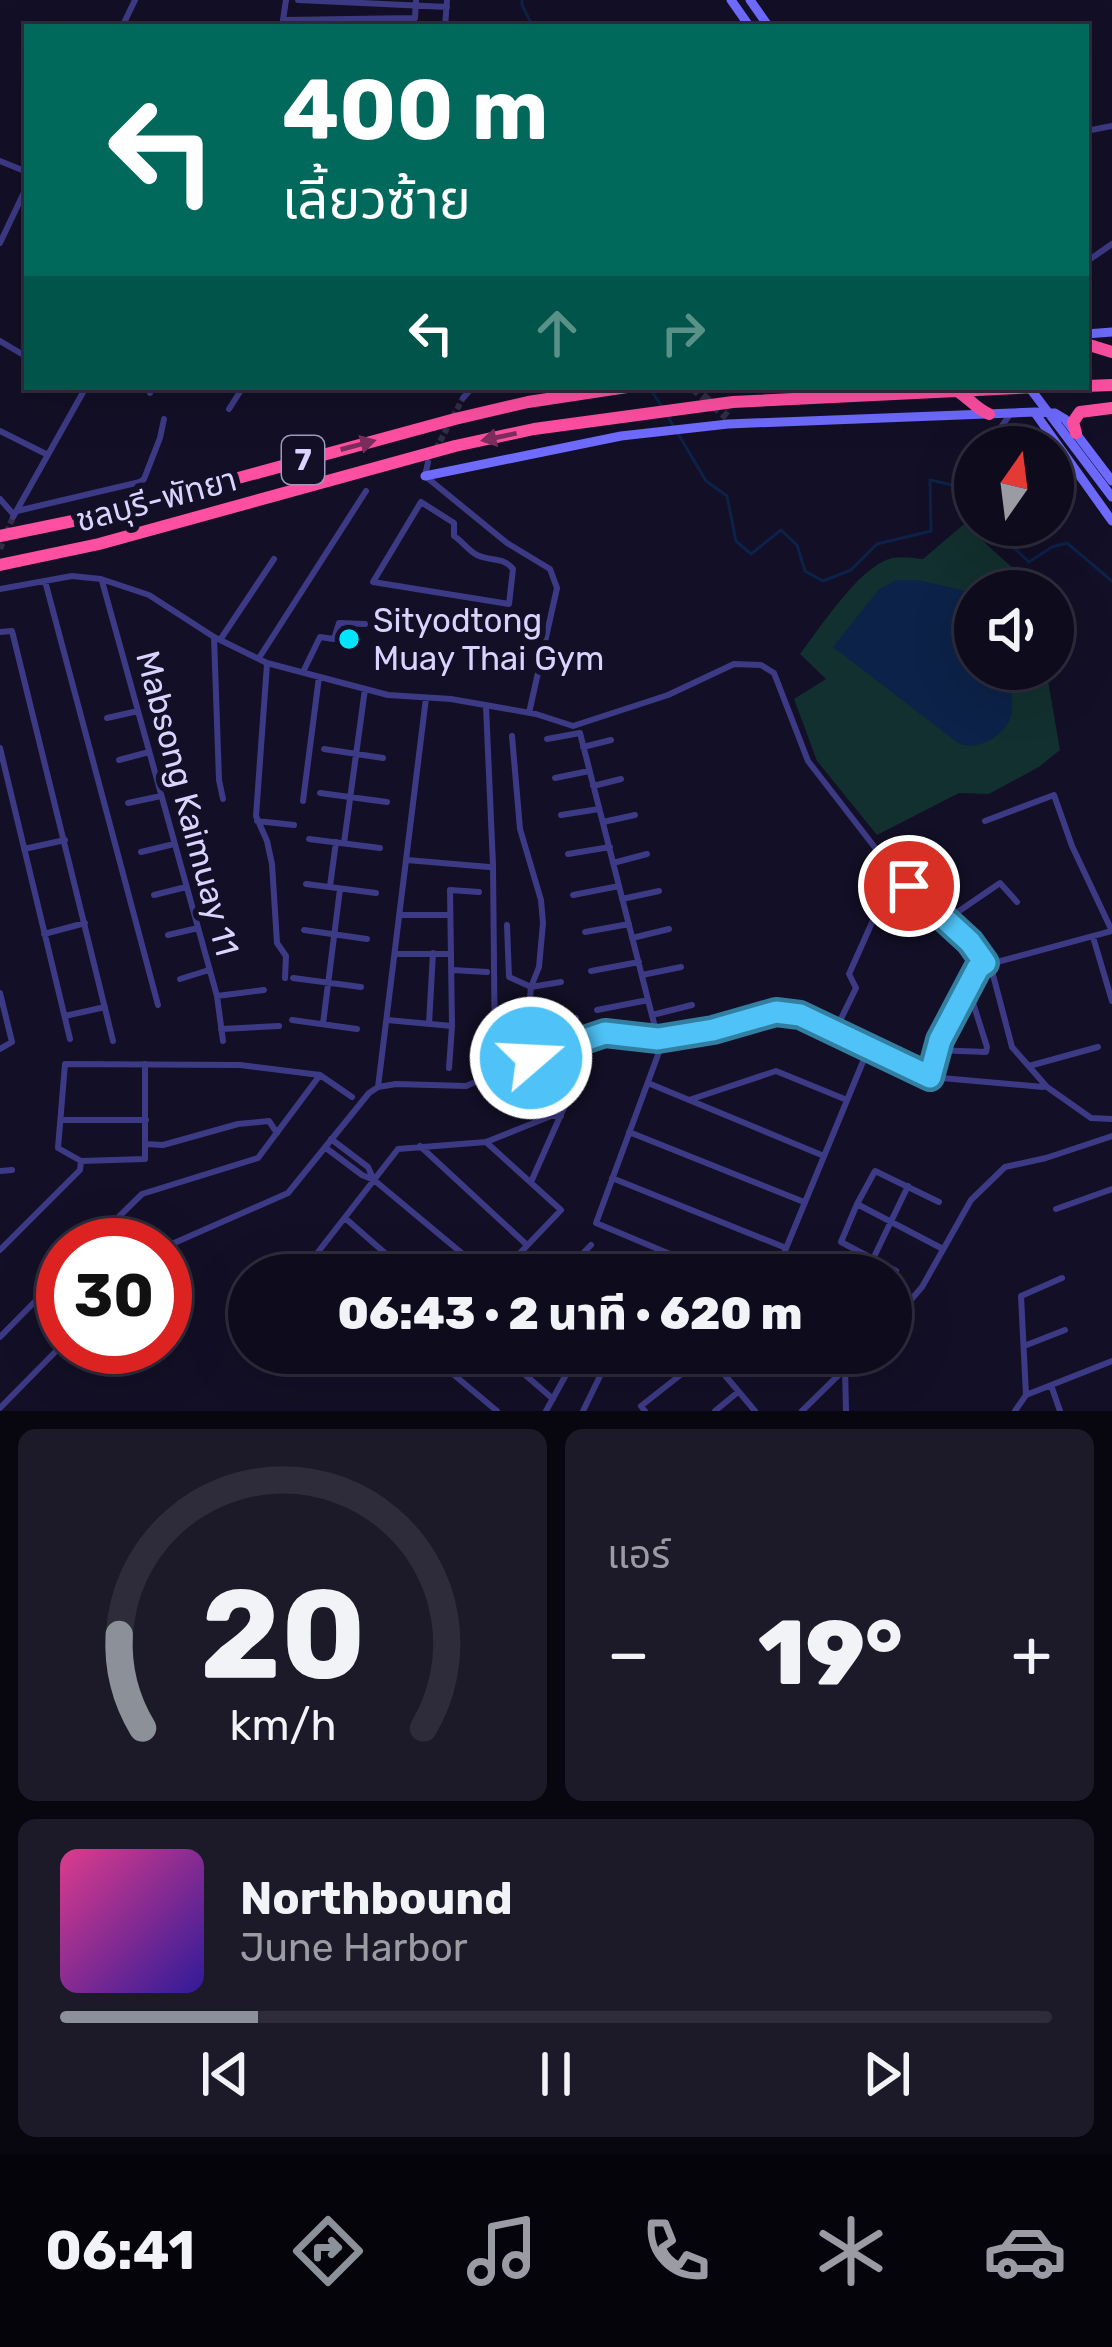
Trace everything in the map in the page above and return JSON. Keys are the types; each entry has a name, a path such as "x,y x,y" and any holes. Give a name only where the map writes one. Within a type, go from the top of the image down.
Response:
{"highway":[{"name":"7","path":"0,536 102,515 455,419 601,390"},
{"name":"ชลบุรี-พัทยา","path":"0,565 99,544 455,446 534,429 733,403 975,390"},
{"path":"956,391 989,414"},
{"path":"1073,426 1079,412 1112,408"}],"street":[{"path":"286,0 282,24 415,18 416,3"},
{"path":"298,0 447,4"},
{"path":"0,243 24,191"},
{"path":"15,514 82,390"},
{"path":"229,409 241,390"},
{"path":"463,398 470,390"},
{"path":"1034,390 1064,426"},
{"path":"1035,412 1112,520"},
{"path":"425,476 565,446 727,421 1035,412 1054,413 1068,426"},
{"path":"1002,426 1011,413"},
{"path":"15,514 140,482 164,419"},
{"path":"0,431 48,455"},
{"path":"1074,437 1107,469 1112,481"},
{"path":"1074,438 1112,497"},
{"path":"425,476 428,462"},
{"path":"425,476 507,543 550,568 557,588 529,713"},
{"path":"361,987 289,977 286,956 277,944 272,864 257,821 263,661 366,491"},
{"path":"0,500 15,514"},
{"path":"421,502 454,523 454,536 474,555 502,559 513,569 509,604 374,582 421,502"},
{"path":"502,559 507,543"},
{"path":"224,799 219,780 217,639 274,559"},
{"path":"0,590 72,576 101,579 149,595 217,639 263,661 388,695 451,699 573,726 668,695 734,664 761,665 774,673 808,761 890,867 970,942 992,971 1012,1047 1047,1087 1090,1118 1112,1120"},
{"name":"Mabsong Kaimuay 11","path":"101,579 217,997 224,1041"},
{"path":"45,581 158,1005"},
{"path":"303,672 320,637 334,639 340,623 365,624"},
{"path":"0,632 12,631 113,1041"},
{"path":"303,801 320,677"},
{"path":"329,887 351,797 365,689"},
{"path":"378,1087 426,698"},
{"path":"485,706 498,1072"},
{"path":"107,718 138,711"},
{"path":"547,739 580,733 658,1039 659,1052 596,1223 670,1254"},
{"path":"512,736 520,829 543,923 529,1007 531,1058"},
{"path":"583,747 611,740"},
{"path":"0,748 70,1039"},
{"path":"324,749 383,758"},
{"path":"119,760 149,752"},
{"path":"555,778 589,770"},
{"path":"593,786 621,779"},
{"path":"320,793 387,802"},
{"path":"930,1077 935,1051 978,968 1112,931 1054,795 985,821"},
{"path":"128,803 161,796"},
{"path":"560,815 599,809"},
{"path":"603,822 634,815"},
{"path":"257,821 294,825"},
{"path":"309,838 380,848"},
{"path":"24,850 65,840"},
{"path":"140,852 174,844"},
{"path":"568,854 610,847"},
{"path":"613,863 647,854"},
{"path":"407,860 489,867"},
{"path":"946,920 1000,883 1018,902"},
{"path":"306,884 376,893"},
{"path":"573,895 619,886"},
{"path":"154,895 186,887"},
{"path":"322,1024 340,889"},
{"path":"449,1068 450,890 479,892"},
{"path":"622,899 659,891"},
{"path":"400,915 450,915"},
{"path":"835,1031 856,988 850,974 874,918"},
{"path":"44,934 85,923"},
{"path":"585,932 629,924"},
{"path":"507,925 509,977 532,987 561,982"},
{"path":"168,935 198,928"},
{"path":"632,938 669,929"},
{"path":"304,930 368,939"},
{"path":"1093,937 1112,1000"},
{"path":"428,1024 433,952"},
{"path":"395,954 452,954"},
{"path":"591,971 639,962"},
{"path":"642,975 681,967"},
{"path":"180,979 209,970"},
{"path":"452,970 487,972"},
{"path":"935,1051 986,1052 968,987"},
{"path":"217,997 264,990"},
{"path":"0,993 12,1042 0,1049"},
{"path":"597,1010 648,1000"},
{"path":"652,1015 692,1005"},
{"path":"64,1016 105,1007"},
{"path":"192,1234 288,1193 378,1087 466,1086 605,1033 658,1039 776,1012 800,1015 930,1077 1047,1087"},
{"path":"530,1035 576,1018"},
{"path":"292,1020 357,1029"},
{"path":"387,1020 452,1026"},
{"path":"221,1029 279,1026"},
{"path":"784,1254 869,1047"},
{"path":"1029,1066 1098,1047"},
{"path":"146,1064 145,1159 81,1161 58,1148 65,1064 146,1064 239,1064 320,1075 352,1097"},
{"path":"688,1100 776,1071 847,1100"},
{"path":"117,1218 142,1194 258,1158 320,1075"},
{"path":"531,1184 578,1076"},
{"path":"648,1083 824,1156"},
{"path":"320,1254 398,1149 485,1142 561,1116"},
{"path":"62,1120 146,1120"},
{"path":"145,1144 269,1121 277,1133"},
{"path":"629,1132 805,1202"},
{"path":"912,1299 971,1200 1005,1167 1112,1136"},
{"path":"485,1142 560,1210 519,1254"},
{"path":"328,1143 368,1167 374,1180 463,1254"},
{"path":"420,1146 527,1245"},
{"path":"0,1250 80,1170 81,1161"},
{"path":"0,1171 12,1169"},
{"path":"865,1254 841,1241 873,1172 939,1202"},
{"path":"612,1178 786,1248"},
{"path":"875,1254 908,1186"},
{"path":"1056,1209 1112,1189"},
{"path":"857,1204 943,1249"},
{"path":"345,1218 386,1254"},
{"path":"582,1254 591,1244"},
{"path":"1026,1395 1021,1296 1062,1279"},
{"path":"0,1337 36,1300"},
{"path":"1024,1346 1065,1330"},
{"path":"645,1411 641,1406 706,1354 755,1411"},
{"path":"1015,1411 1026,1395 1112,1361"},
{"path":"0,1408 36,1371"},
{"path":"454,1374 497,1411"},
{"path":"524,1374 553,1400"},
{"path":"546,1411 567,1374"},
{"path":"583,1411 601,1374"},
{"path":"804,1410 839,1374"},
{"path":"845,1374 846,1411"},
{"path":"1052,1385 1060,1411"},
{"path":"715,1411 738,1392"}],"green space":[{"path":"954,533 954,546 988,546 1015,570 954,570 954,690 1050,690 1060,750 989,794 959,793 877,835 817,761 794,699 826,679 800,654 873,567 893,558 923,559"}],"water":[{"path":"897,580 954,588 954,690 1010,690 1010,719 992,739 975,745 958,743 833,647 879,589"}],"waterway":[{"path":"522,0 532,24"},
{"path":"651,390 662,407"},
{"path":"667,415 706,481 727,496 736,541 751,554 781,530 797,545 805,571 823,581 851,570 877,544 931,531 930,480 954,485"},
{"path":"1012,546 1029,562 1056,546"},
{"path":"1071,546 1112,581"}],"tunnel":[{"path":"696,390 727,417"},
{"path":"436,449 463,398"},
{"path":"0,549 13,517"}],"place":[{"name":"Sityodtong Muay Thai Gym","path":"349,639"}],"route":[{"path":"531,1058 605,1033 658,1039 776,1012 800,1015 930,1077 940,1040 985,963 970,942 909,886"}]}
